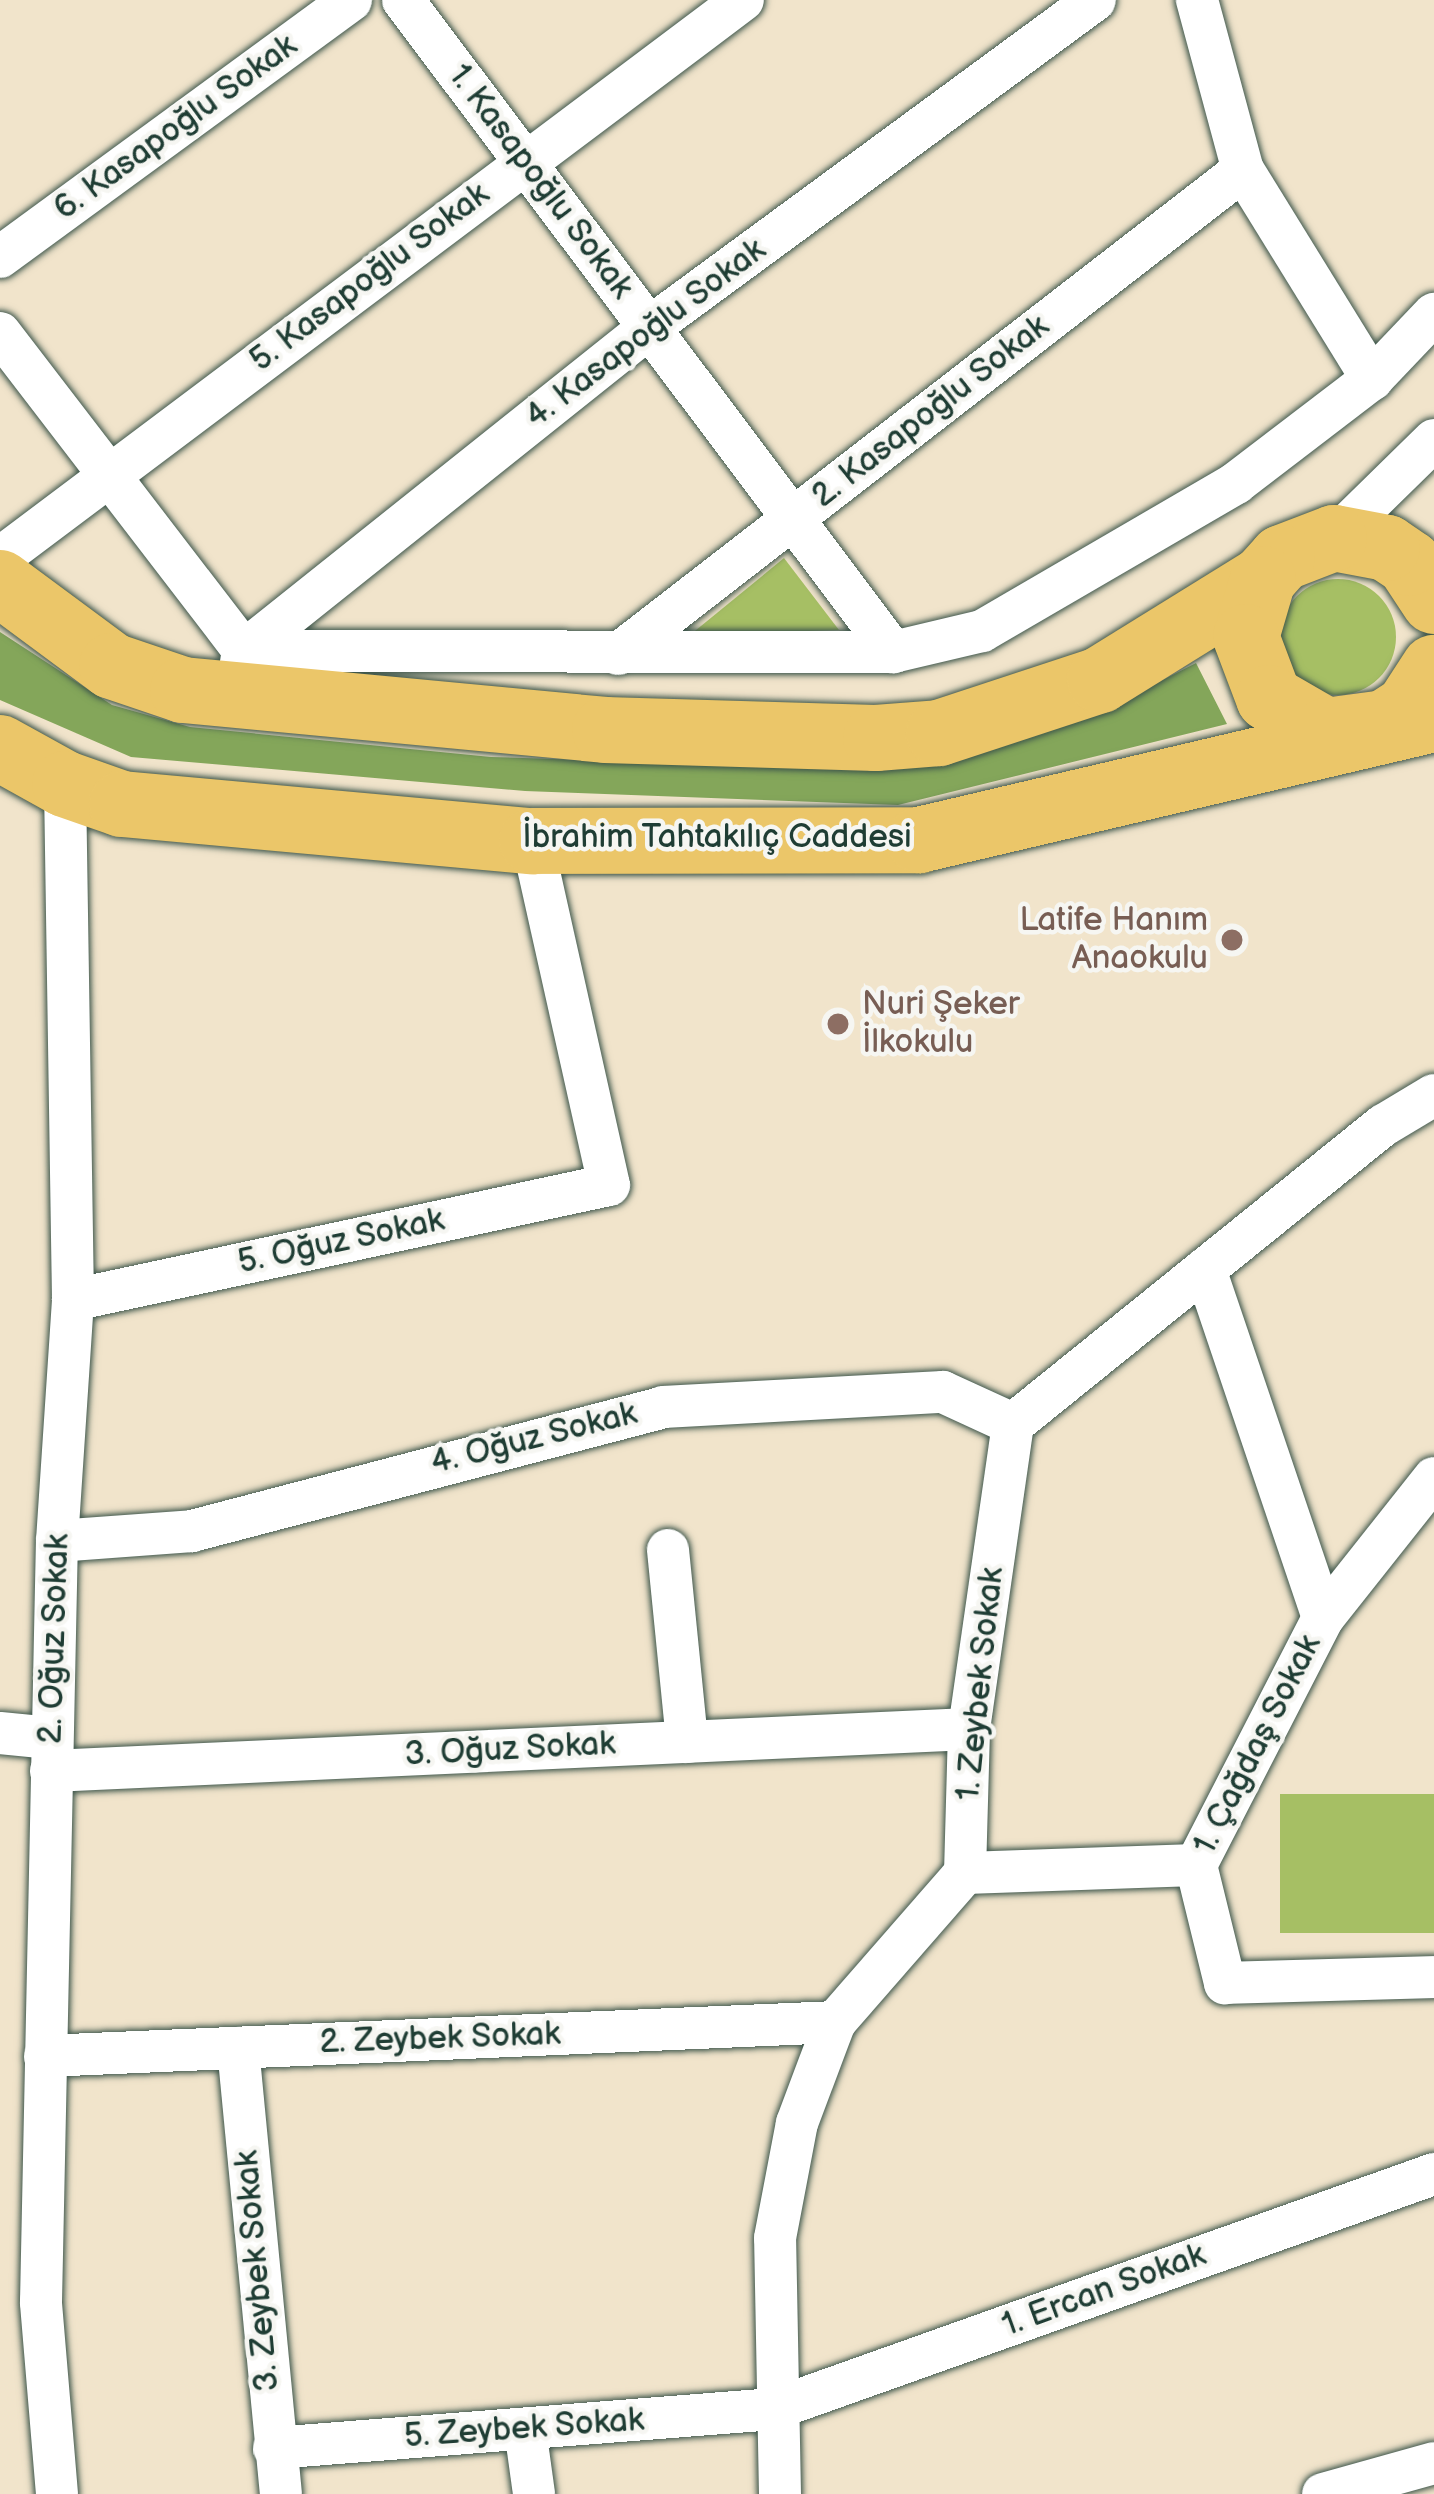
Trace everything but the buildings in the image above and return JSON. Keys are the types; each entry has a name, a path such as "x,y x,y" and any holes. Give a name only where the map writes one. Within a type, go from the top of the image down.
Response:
{"main road":[{"path":"0,583 112,666 237,674 605,730 876,739 939,733 1100,680 1263,579 1282,558 1385,545 1409,563 1434,602"},
{"path":"1263,579 1246,637 1251,669 1269,698 1310,725 1359,731 1408,708 1434,668"},
{"name":"İbrahim Tahtakılıç Caddesi","path":"0,748 64,784 122,804 532,841 919,840 1359,731 1434,719"}],"street":[{"name":"6. Kasapoğlu Sokak","path":"0,257 351,0"},
{"name":"1. Kasapoğlu Sokak","path":"403,0 893,652"},
{"name":"5. Kasapoğlu Sokak","path":"0,558 743,0"},
{"name":"4. Kasapoğlu Sokak","path":"237,674 650,327 1095,0"},
{"path":"1197,0 1244,170 1372,379"},
{"name":"2. Kasapoğlu Sokak","path":"619,654 1244,170"},
{"path":"0,333 108,474 237,674 619,654 893,652 982,632 1236,483 1372,379 1434,314"},
{"path":"1385,545 1434,440"},
{"name":"2. Oğuz Sokak","path":"57,2494 41,2302 57,1541 74,1300 64,784"},
{"name":"5. Oğuz Sokak","path":"74,1300 609,1185 532,841"},
{"path":"1013,1424 1384,1125 1434,1095"},
{"path":"1205,1269 1323,1618"},
{"name":"4. Oğuz Sokak","path":"57,1541 192,1531 663,1407 943,1391 1013,1424"},
{"name":"1. Zeybek Sokak","path":"965,1873 969,1729 1013,1424"},
{"name":"1. Çağdaş Sokak","path":"1434,1478 1323,1618 1196,1865 1225,1983 1434,1977"},
{"path":"668,1550 687,1742"},
{"name":"3. Oğuz Sokak","path":"0,1733 51,1754 687,1742 969,1729"},
{"path":"780,2494 774,2409 775,2238 797,2123 835,2022 965,1873 1196,1865"},
{"name":"2. Zeybek Sokak","path":"45,2056 835,2022"},
{"name":"3. Zeybek Sokak","path":"238,2048 281,2494"},
{"name":"1. Ercan Sokak","path":"774,2409 1434,2174"},
{"name":"5. Zeybek Sokak","path":"274,2448 774,2409"},
{"path":"525,2428 534,2494"},
{"path":"1323,2494 1434,2463"}],"green space":[{"path":"784,558 839,630 690,635"},
{"path":"1338,579 1360,584 1379,596 1391,615 1396,637 1391,659 1379,678 1360,690 1338,695 1316,690 1297,678 1285,659 1280,637 1285,615 1297,596 1316,584"},
{"path":"0,632 112,705 190,727 491,757 858,769 969,755 1100,712 1196,663 1227,724 898,805 525,791 131,757 0,700"},
{"path":"1280,1794 1434,1794 1434,1933 1280,1933"}],"place":[{"name":"Latife Hanım Anaokulu","path":"1232,940"},
{"name":"Nuri Şeker İlkokulu","path":"838,1024"}]}
